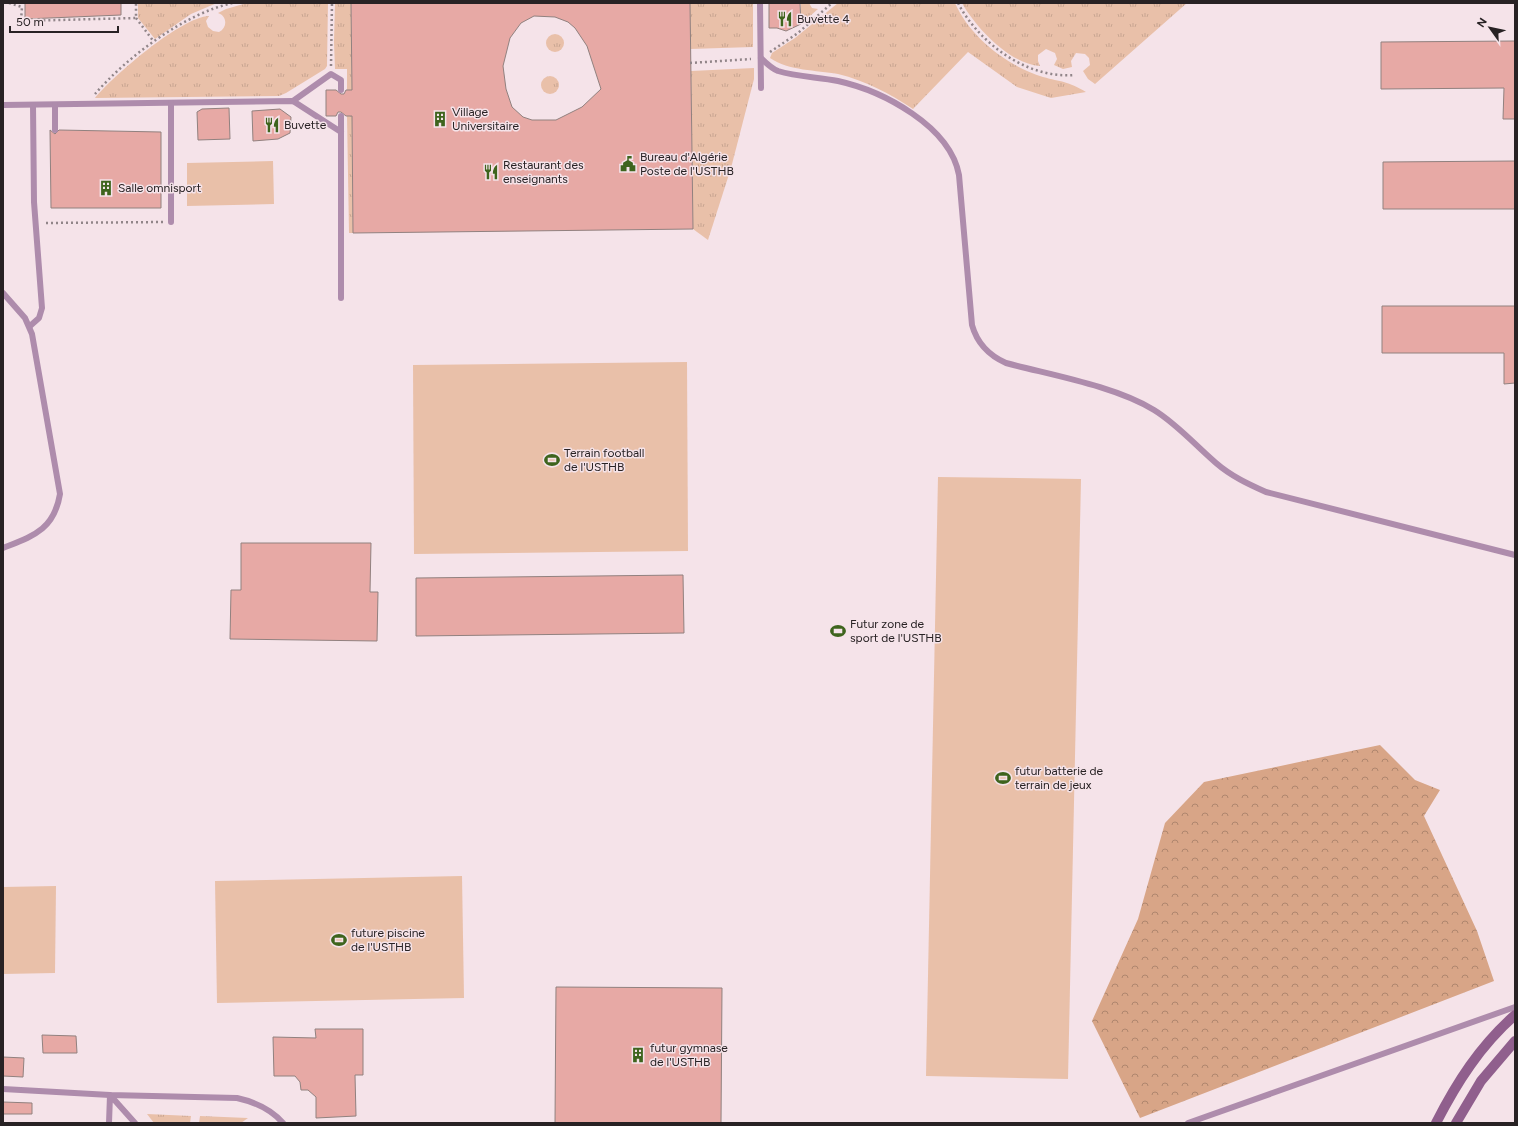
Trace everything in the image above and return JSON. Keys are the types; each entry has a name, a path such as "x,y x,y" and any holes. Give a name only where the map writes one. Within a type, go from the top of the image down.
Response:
{"main road":[{"path":"1436,1123 1469,1066 1499,1030 1515,1015"},
{"path":"1456,1123 1481,1081 1515,1041"}],"lane":[{"path":"760,3 761,88"},
{"path":"761,58 779,71 838,81 883,96 910,112 946,145 954,158 959,175 972,325 978,341 983,348 997,360 1006,364 1119,393 1138,401 1178,427 1226,470 1250,485 1266,492 1515,555"},
{"path":"293,101 331,74 341,80 341,90"},
{"path":"3,106 293,101 341,132"},
{"path":"171,103 171,222"},
{"path":"30,326 39,318 42,308 35,224 33,105"},
{"path":"55,105 55,130"},
{"path":"341,116 341,298"},
{"path":"3,293 23,315 30,326 60,485 60,494 56,513 44,528 32,536 3,548"},
{"path":"1188,1123 1515,1007"},
{"path":"3,1089 110,1095 237,1098 251,1101 264,1107 283,1123"},
{"path":"109,1123 110,1095"},
{"path":"110,1095 135,1123"}],"path":[{"path":"9,3 22,7 22,21 136,18"},
{"path":"136,3 136,18 154,42"},
{"path":"87,104 113,74 154,42 196,15 233,3"},
{"path":"331,74 332,3"},
{"path":"958,3 975,28 1001,51 1015,60 1042,73 1061,76 1074,75"},
{"path":"35,224 171,222"}],"green space":[{"path":"138,3 217,3 191,14 155,39 138,18"},
{"path":"247,3 328,3 327,66 325,69 279,96 95,98 116,76 148,49 182,26 197,19 209,16 206,21 208,27 213,31 219,32 225,25 225,19 218,13"},
{"path":"335,3 351,3 352,90 347,90 347,69 335,69"},
{"path":"690,3 753,3 753,47 690,49"},
{"path":"801,3 809,3 812,8 818,9 801,24"},
{"path":"838,3 955,3 970,27 991,49 1003,58 1029,72 1069,84 1086,92 1051,98 1017,87 968,52 913,109 886,93 858,80 838,74 794,68 770,58 772,53 795,38"},
{"path":"962,3 1187,3 1095,84 1088,79 1083,71 1090,65 1089,58 1085,54 1076,53 1071,61 1072,67 1063,69 1054,65 1057,59 1055,53 1046,49 1038,55 1040,66 1029,64 1017,59 995,43 976,23"},
{"path":"555,34 561,37 564,43 561,49 555,52 549,49 546,43 549,37"},
{"path":"754,68 754,79 731,168 708,240 693,229 691,71"},
{"path":"550,76 556,79 559,85 556,91 550,94 544,91 541,85 544,79"},
{"path":"347,116 352,116 353,233 349,233"},
{"path":"273,161 274,204 187,206 187,163"},
{"name":"Terrain football de l'USTHB","path":"687,362 688,551 414,554 413,365"},
{"name":"futur batterie de terrain de jeux","path":"938,477 1081,479 1068,1079 926,1076"},
{"path":"1380,745 1415,780 1440,790 1424,816 1477,931 1494,981 1140,1118 1092,1021 1138,919 1165,823 1204,782"},
{"name":"future piscine de l'USTHB","path":"462,876 464,998 217,1003 215,881"},
{"path":"56,886 55,973 3,974 3,887"},
{"path":"147,1114 191,1116 190,1123 154,1123"},
{"path":"200,1116 248,1118 241,1123 199,1123"}],"building":[{"path":"25,3 121,3 121,15 25,19"},
{"name":"Village Universitaire","path":"351,3 690,3 693,229 353,233 352,116 346,116 341,112 338,112 336,116 326,116 326,90 336,90 341,94 344,94 346,90 352,90","holes":["534,16 555,17 568,22 575,28 587,46 601,89 582,107 556,120 532,120 523,117 512,107 506,89 503,66 510,38 521,23"]},
{"path":"769,3 800,3 801,24 786,31 777,28 769,28"},
{"path":"1515,41 1515,119 1503,119 1504,88 1381,89 1381,42"},
{"path":"229,108 230,139 198,140 197,112 202,109"},
{"name":"Buvette","path":"280,109 291,117 290,133 278,139 253,141 252,111"},
{"name":"Salle omnisport","path":"50,130 55,134 59,130 161,132 161,208 51,208"},
{"path":"1515,161 1515,209 1383,209 1383,162"},
{"path":"1382,306 1515,306 1515,383 1504,384 1504,353 1382,353"},
{"path":"241,543 371,543 370,592 378,592 377,641 230,639 231,590 241,590"},
{"path":"683,575 684,633 416,636 416,578"},
{"name":"futur gymnase de l'USTHB","path":"556,987 722,988 721,1123 555,1123"},
{"path":"315,1029 363,1029 363,1075 355,1075 356,1116 316,1118 316,1097 308,1090 301,1090 300,1082 295,1076 274,1076 273,1037 316,1038"},
{"path":"42,1035 76,1036 77,1053 43,1053"},
{"path":"3,1057 24,1058 23,1077 3,1076"},
{"path":"3,1102 32,1103 32,1114 3,1114"}],"place":[{"name":"Buvette 4","path":"785,19"},
{"name":"Village Universitaire","path":"440,119"},
{"name":"Buvette","path":"272,125"},
{"name":"Bureau d'Algérie Poste de l'USTHB","path":"628,164"},
{"name":"Restaurant des enseignants","path":"491,172"},
{"name":"Salle omnisport","path":"106,188"},
{"name":"Terrain football de l'USTHB","path":"552,460"},
{"name":"Futur zone de sport de l'USTHB","path":"838,631"},
{"name":"futur batterie de terrain de jeux","path":"1003,778"},
{"name":"future piscine de l'USTHB","path":"339,940"},
{"name":"futur gymnase de l'USTHB","path":"638,1055"}]}
